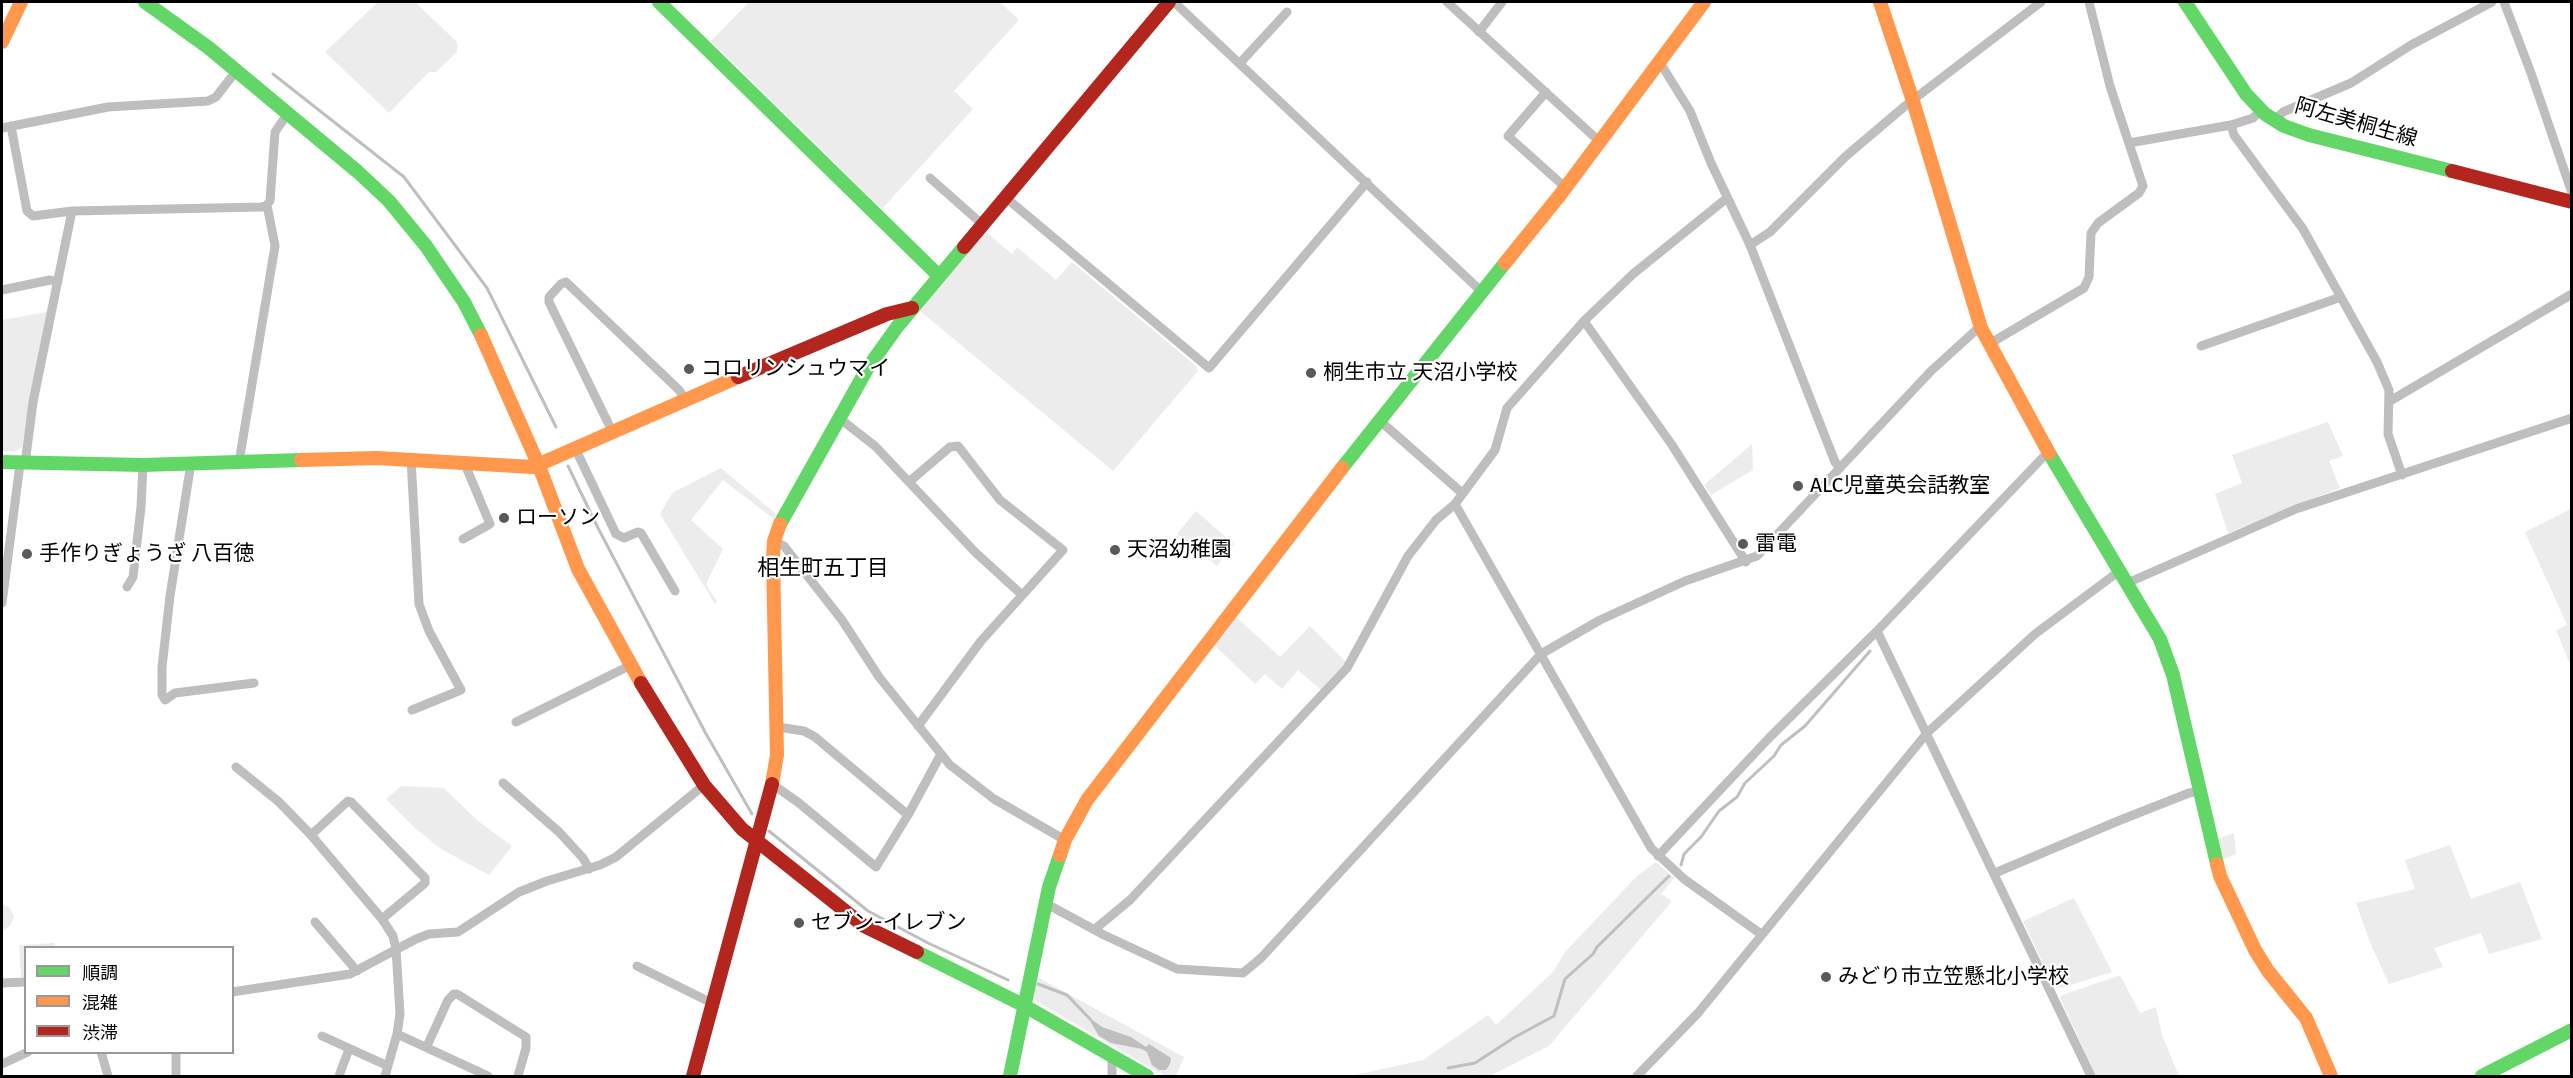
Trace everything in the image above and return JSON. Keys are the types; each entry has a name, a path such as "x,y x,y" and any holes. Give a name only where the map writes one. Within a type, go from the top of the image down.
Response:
{"street":[{"path":"2,42 21,2"},
{"path":"146,2 288,113 374,187 426,246 464,302 490,354 539,466 578,569 631,665 704,785 742,829 864,926 1023,1005 1147,1077"},
{"path":"659,2 938,275"},
{"path":"693,1077 772,784 777,755 772,558 774,541 780,525 867,369 912,308 1169,2"},
{"path":"1174,2 1483,292"},
{"path":"1447,2 1600,142"},
{"path":"1479,32 1503,2"},
{"path":"1010,1077 1023,1005 1053,871 1065,840 1093,792 1379,420 1566,188 1704,2"},
{"path":"1880,2 1913,101 1982,328 2048,452 2160,639 2167,657 2220,876 2246,933 2268,971 2306,1018 2331,1077"},
{"path":"1750,245 1770,232 1846,156 2041,2"},
{"path":"1989,344 2085,288 2089,277 2091,232 2139,193 2143,186 2110,86 2089,2"},
{"name":"阿左美桐生線","path":"2185,2 2236,81 2261,110 2274,120 2308,135 2571,202"},
{"path":"2274,120 2283,112 2351,83 2404,48 2492,2"},
{"path":"2504,2 2531,73 2571,193"},
{"path":"1240,63 1287,12"},
{"path":"1659,61 1690,111 1750,245 1835,462 1840,468"},
{"path":"236,71 216,97 208,101 108,107 6,127 29,215 72,211 267,205"},
{"path":"1546,92 1508,136 1566,188"},
{"path":"2129,143 2231,125 2253,118 2261,110"},
{"path":"239,462 275,246 267,205 270,201 274,132 288,113"},
{"path":"2231,125 2234,135 2304,229 2386,382 2390,401 2388,434 2402,475"},
{"path":"930,178 982,225"},
{"path":"1005,197 1209,368 1367,182"},
{"path":"1095,929 1130,900 1342,674 1373,623 1408,556 1436,520 1455,504 1495,450 1507,408 1584,321 1633,274 1727,198"},
{"path":"2,603 33,402 72,211"},
{"path":"2,290 50,280 58,282"},
{"path":"613,433 549,302 549,297 561,284 566,282 679,390 685,399"},
{"path":"2390,401 2571,294"},
{"path":"2201,346 2341,297"},
{"path":"2,462 142,465 411,459 526,468 539,466 685,399 887,314 912,308"},
{"path":"1584,321 1672,445 1746,562"},
{"path":"1045,903 1177,969 1243,973 1261,958 1541,654 1600,620 1684,581 1746,562 1761,552 1931,371 1975,331 1982,328"},
{"path":"839,418 875,446 975,552 1022,595"},
{"path":"1637,1077 1698,1013 1927,733 2035,634 2122,578 2296,509 2571,418"},
{"path":"1379,420 1462,493"},
{"path":"910,481 950,447 958,446 1000,500 1063,550 981,641 918,726"},
{"path":"576,450 618,537 624,538 641,533 675,591"},
{"path":"1658,856 1770,737 1877,631 2048,452"},
{"path":"411,459 419,604 429,631 461,690 412,710"},
{"path":"464,462 490,524 464,539"},
{"path":"191,463 170,596 162,667 162,694 165,700 176,693 254,683"},
{"path":"127,587 133,577 141,507 142,465"},
{"path":"1455,504 1651,848 1684,879 1761,934"},
{"path":"774,541 784,546 835,611 879,677 941,754 972,784 1065,840"},
{"path":"1877,631 2091,1077"},
{"path":"516,722 631,665"},
{"path":"778,727 804,731 815,736 908,815"},
{"path":"772,784 799,803 876,867 908,815 941,754"},
{"path":"236,767 279,802 311,835 382,919 393,936 400,1007 398,1034 385,1077"},
{"path":"503,783 559,832 583,858 589,869"},
{"path":"234,992 297,983 357,971 424,936 458,932 519,892 589,869 616,857 704,785"},
{"path":"1995,873 2118,821 2200,791"},
{"path":"311,835 348,801 351,802 425,878 425,883 382,919"},
{"path":"315,922 357,971"},
{"path":"637,966 712,1003"},
{"path":"2,983 24,982"},
{"path":"427,1046 450,997 454,994 462,996 526,1037 526,1048 518,1077"},
{"path":"2482,1077 2571,1030"},
{"path":"398,1034 488,1077"},
{"path":"322,1036 388,1066"},
{"path":"339,1077 349,1049"},
{"path":"2,1064 26,1054"},
{"path":"101,1054 108,1077"},
{"path":"176,1054 176,1077"},
{"path":"1112,1058 1112,1077"}],"shaded area":[{"path":"378,2 415,2 457,42 457,52 436,72 429,72 389,113 325,52"},
{"path":"749,2 1000,2 1019,20 954,91 973,109 882,209 711,41"},
{"path":"986,232 1012,254 1017,247 1056,280 1072,262 1196,366 1198,371 1113,471 920,311"},
{"path":"47,312 22,447 14,452 2,451 2,320"},
{"path":"2328,422 2343,456 2329,461 2340,488 2228,533 2215,494 2242,483 2232,455"},
{"path":"1752,444 1753,470 1711,495 1704,485"},
{"path":"721,468 776,514 774,519 723,480 691,520 723,549 706,584 717,602 715,604 660,514 672,493"},
{"path":"2571,509 2571,667 2556,630 2567,625 2525,532"},
{"path":"1196,511 1234,544 1217,566 1177,534"},
{"path":"1235,616 1280,657 1310,626 1346,662 1321,690 1298,670 1282,689 1265,674 1255,684 1213,644"},
{"path":"401,786 444,788 478,821 512,846 489,875 441,849 415,828 386,799"},
{"path":"2234,833 2236,854 2222,860 2217,839"},
{"path":"2450,845 2471,899 2520,882 2542,939 2489,954 2481,933 2434,948 2443,967 2389,984 2371,945 2356,903 2415,889 2405,860"},
{"path":"1656,862 1674,878 1661,894 1672,901 1549,1046 1490,1076 1351,1076 1423,1060 1488,1015 1496,1025 1553,972 1565,952 1637,876"},
{"path":"2074,898 2112,972 2061,988 2053,985 2023,921"},
{"path":"2,904 10,908 14,917 10,926 2,931"},
{"path":"54,943 56,946 24,946 24,979 21,979 19,945"},
{"path":"2118,976 2121,977 2140,1013 2156,1007 2162,1035 2179,1076 2096,1076 2060,998 2062,995"},
{"path":"1037,977 1184,1057 1176,1076 1165,1076 1036,1001 1033,997"},
{"path":"1087,1016 1102,1027 1131,1037 1146,1047 1149,1044 1171,1058 1170,1064 1166,1070 1159,1070 1152,1065 1147,1052 1142,1049 1111,1043 1099,1036"}],"waterway":[{"path":"273,74 404,177 487,288 556,427"},
{"path":"568,466 705,732 752,814"},
{"path":"1681,865 1684,854 1701,837 1719,811 1737,797 1745,783 1774,756 1781,745 1805,726 1870,651"},
{"path":"769,831 868,911 928,943 1008,980"},
{"path":"1448,1068 1475,1063 1515,1037 1554,1016 1565,979 1593,954 1597,947 1669,876"},
{"path":"1038,984 1067,995 1090,1019"}],"traffic: fast":[{"path":"145,2 209,48 358,172 389,201 426,246 464,302 481,335"},
{"path":"659,2 938,275"},
{"path":"2185,2 2246,94 2265,114 2284,126 2309,135 2452,171"},
{"path":"780,524 867,369 897,327 964,247"},
{"path":"1342,468 1505,263"},
{"path":"2049,453 2160,639 2173,675 2217,864"},
{"path":"2,462 143,465 301,460"},
{"path":"1010,1076 1049,887 1060,855"},
{"path":"917,952 1023,1005 1147,1076"},
{"path":"2482,1076 2572,1030"}],"traffic: slow":[{"path":"2,42 21,2"},
{"path":"1505,263 1560,195 1704,2"},
{"path":"1880,2 1913,101 1981,328 2049,453"},
{"path":"481,335 539,466 578,569 641,683"},
{"path":"301,460 377,458 533,467 738,377"},
{"path":"1060,855 1065,840 1087,800 1342,468"},
{"path":"772,784 777,755 773,558 774,541 780,524"},
{"path":"2217,864 2220,876 2255,950 2268,971 2306,1018 2331,1076"}],"traffic: jam":[{"path":"964,247 1169,2"},
{"path":"2452,171 2572,202"},
{"path":"738,377 887,314 912,308"},
{"path":"641,683 704,785 742,829 864,926 917,952"},
{"path":"693,1076 772,784"}],"place":[{"name":"コロリンシュウマイ","path":"689,369"},
{"name":"桐生市立 天沼小学校","path":"1311,373"},
{"name":"ALC児童英会話教室","path":"1798,486"},
{"name":"ローソン","path":"504,518"},
{"name":"雷電","path":"1743,544"},
{"name":"天沼幼稚園","path":"1115,550"},
{"name":"手作りぎょうざ 八百徳","path":"27,554"},
{"name":"セブン-イレブン","path":"799,923"},
{"name":"みどり市立笠懸北小学校","path":"1826,977"}],"district":[{"name":"相生町五丁目","path":"823,569"}]}
